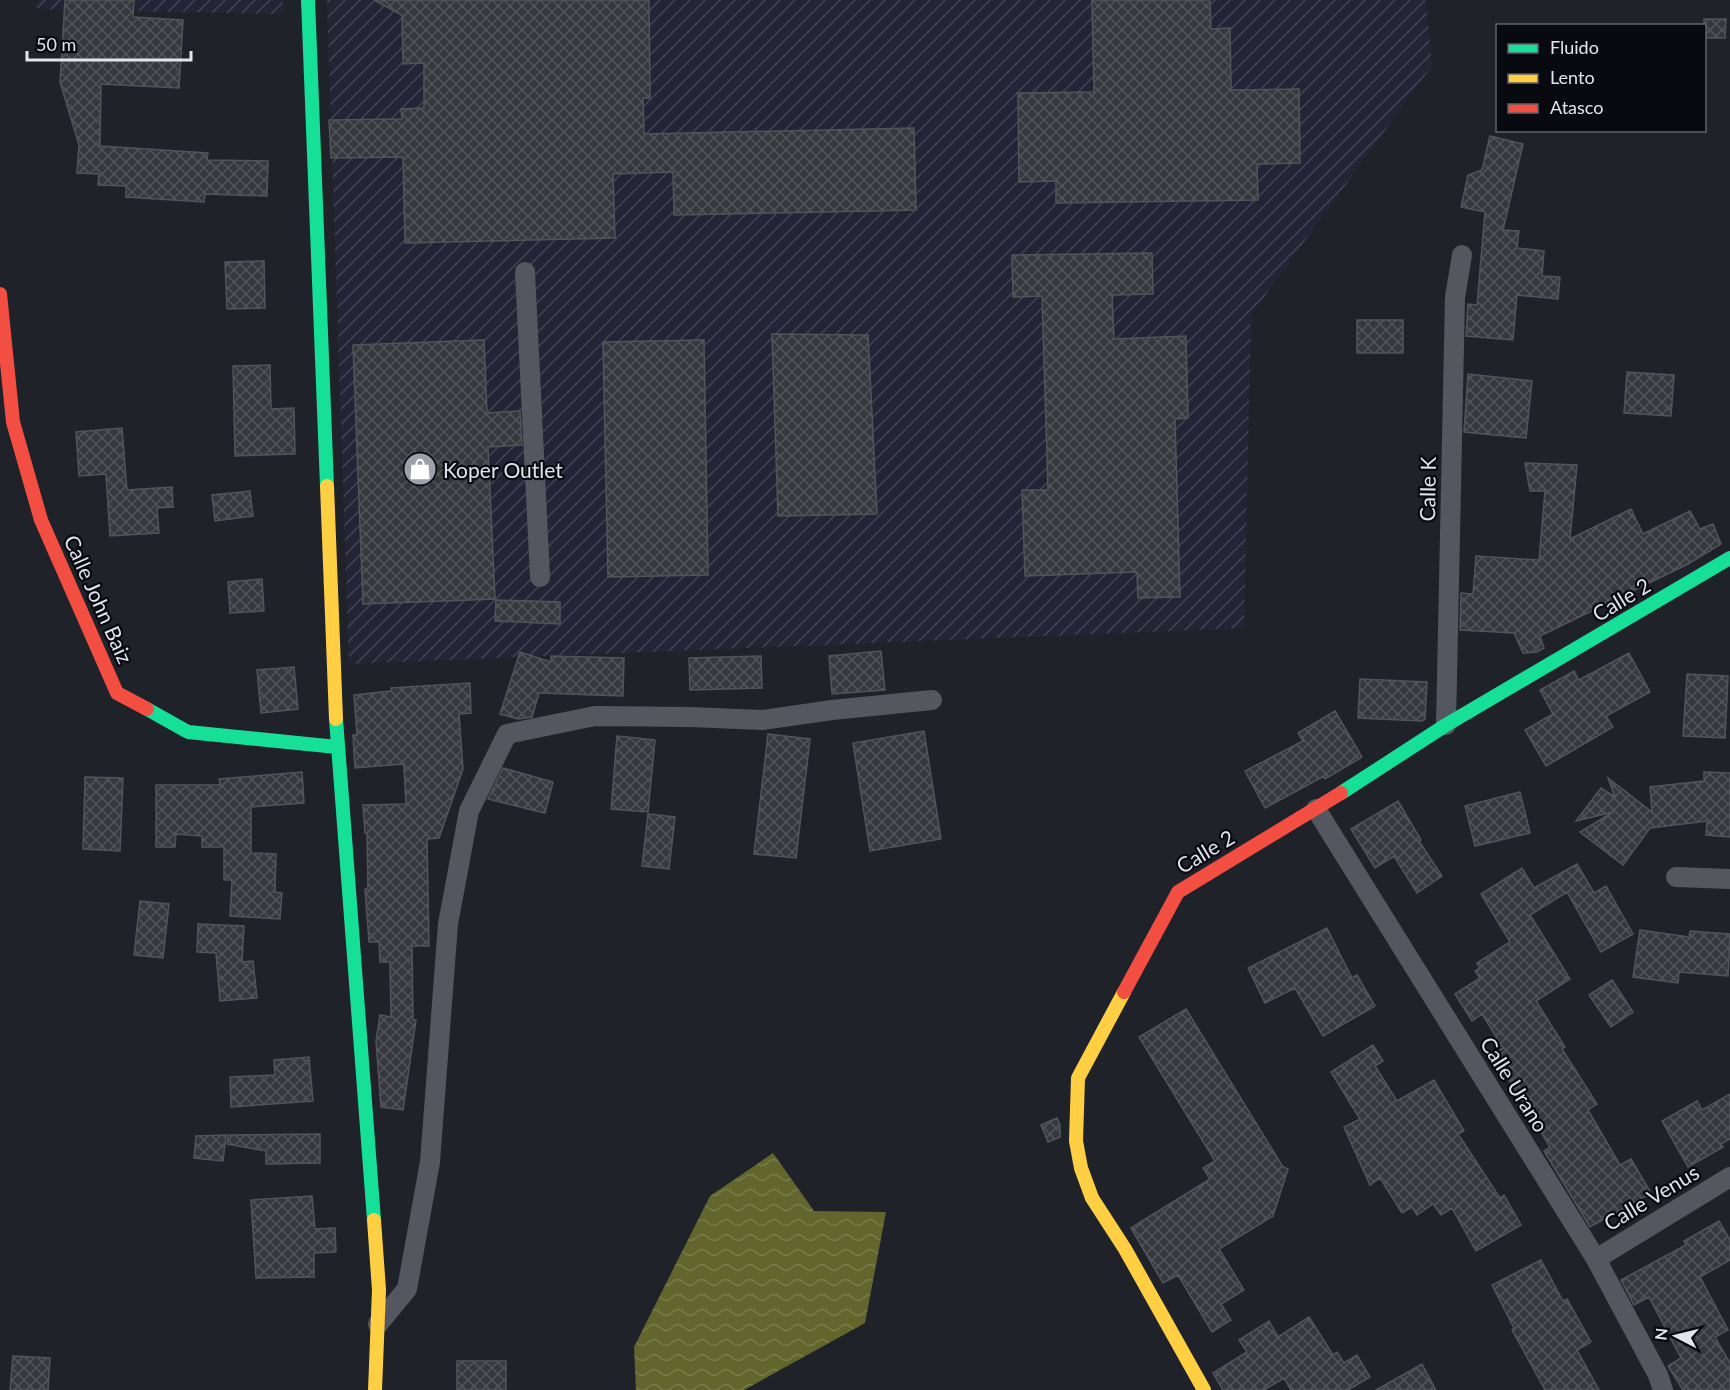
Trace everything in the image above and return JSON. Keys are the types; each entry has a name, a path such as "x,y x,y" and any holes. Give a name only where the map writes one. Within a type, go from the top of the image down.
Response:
{"street":[{"path":"308,0 337,747 379,1290 375,1390"},
{"name":"Calle K","path":"1446,725 1455,297 1462,255"},
{"path":"525,273 540,577"},
{"name":"Calle John Baiz","path":"0,294 13,422 41,520 117,693 188,732 337,747"},
{"name":"Calle 2","path":"1204,1390 1125,1249 1092,1198 1076,1141 1078,1078 1178,892 1316,809 1446,725 1730,558"},
{"path":"378,1324 406,1289 430,1162 448,924 469,811 507,734 595,716 762,720 843,708 932,700"},
{"name":"Calle Urano","path":"1316,809 1596,1258 1658,1375 1663,1390"},
{"path":"1676,877 1730,879"},
{"name":"Calle Venus","path":"1596,1258 1730,1177"}],"shaded area":[{"path":"37,0 283,0 283,14 37,9"},
{"path":"327,0 1426,0 1432,66 1251,315 1244,628 349,664"}],"water":[{"path":"773,1153 814,1211 886,1212 865,1323 744,1390 636,1390 634,1347 710,1196"}],"building":[{"path":"65,0 134,0 133,17 183,20 179,88 101,84 100,146 208,153 207,160 268,161 267,196 205,194 204,202 126,197 126,186 98,185 99,174 77,173 79,145 60,82"},
{"path":"374,0 649,0 650,98 643,98 644,134 914,128 916,210 674,215 673,172 613,174 615,238 405,243 403,157 331,158 329,120 402,119 401,109 424,108 424,63 403,64 402,15"},
{"path":"1092,0 1210,0 1211,29 1230,28 1231,90 1299,89 1300,163 1257,164 1258,200 1056,203 1056,181 1019,182 1018,93 1094,92"},
{"path":"1704,19 1726,19 1725,38 1706,38 1706,24 1704,24"},
{"path":"1490,136 1523,144 1503,230 1519,231 1517,248 1544,251 1542,276 1560,277 1558,299 1517,295 1513,340 1466,336 1468,304 1477,305 1485,212 1461,207 1468,175 1482,170"},
{"path":"1152,253 1153,294 1112,295 1114,339 1186,336 1188,418 1175,419 1180,597 1138,598 1137,572 1025,576 1022,490 1048,490 1042,296 1013,297 1012,255"},
{"path":"264,261 265,308 227,309 225,262"},
{"path":"1357,320 1403,320 1403,353 1357,353"},
{"path":"772,334 868,335 877,514 778,516"},
{"path":"484,340 487,413 520,411 522,445 488,447 495,599 363,604 353,345"},
{"path":"704,340 708,575 608,577 603,342"},
{"path":"270,365 271,409 294,408 295,454 235,456 233,366"},
{"path":"1627,372 1674,375 1671,416 1624,413"},
{"path":"1468,374 1532,381 1526,438 1464,432"},
{"path":"122,428 127,490 172,487 173,507 157,508 159,533 110,536 106,474 79,476 76,432"},
{"path":"1525,463 1577,465 1570,539 1631,509 1643,534 1690,511 1700,529 1713,524 1721,544 1688,564 1540,636 1544,648 1537,652 1523,653 1514,633 1460,630 1461,593 1473,594 1476,556 1539,560 1545,491 1530,491"},
{"path":"250,491 253,516 215,521 212,495"},
{"path":"262,579 264,611 230,613 228,582"},
{"path":"496,600 560,602 560,624 495,621"},
{"path":"881,651 885,690 832,694 829,656"},
{"path":"520,652 551,662 551,656 624,658 623,696 539,693 532,717 518,719 500,714"},
{"path":"1629,653 1650,692 1606,716 1613,727 1546,766 1525,730 1553,714 1540,690 1574,671 1579,680"},
{"path":"761,656 762,688 690,690 689,658"},
{"path":"294,667 298,709 261,713 257,670"},
{"path":"1687,674 1728,676 1725,738 1683,736"},
{"path":"1360,679 1427,682 1425,719 1422,721 1358,718"},
{"path":"470,683 471,713 459,714 463,769 439,838 427,839 429,946 412,946 413,1020 416,1020 403,1110 381,1107 376,1041 380,1015 391,1017 390,962 380,962 379,942 369,942 365,889 368,889 367,833 365,833 363,805 406,804 404,767 403,764 355,768 353,735 357,735 354,695 391,691 391,688"},
{"path":"1335,711 1362,757 1325,779 1324,776 1265,808 1245,771 1303,741 1298,733"},
{"path":"924,731 941,839 870,851 853,743"},
{"path":"768,734 810,739 796,858 754,854"},
{"path":"617,736 655,740 648,812 611,809"},
{"path":"503,768 553,782 545,813 488,799"},
{"path":"302,772 304,803 251,807 251,853 276,854 275,892 282,893 280,919 230,916 232,880 224,880 224,847 202,847 202,836 176,834 175,847 156,847 156,785 220,785 219,779"},
{"path":"1704,772 1730,773 1730,837 1706,835 1707,821 1650,828 1623,865 1580,832 1613,812 1576,821 1601,788 1615,797 1608,778 1652,812 1650,787 1704,781"},
{"path":"85,777 123,778 120,851 83,849"},
{"path":"1520,792 1530,833 1475,846 1465,806"},
{"path":"1398,801 1421,840 1419,841 1442,876 1417,893 1394,856 1375,868 1351,829"},
{"path":"648,814 675,817 669,869 642,866"},
{"path":"1577,864 1594,893 1606,886 1633,934 1601,952 1567,892 1530,915 1570,979 1536,1001 1565,1047 1562,1049 1597,1104 1588,1110 1620,1165 1631,1159 1651,1193 1590,1227 1544,1151 1550,1147 1493,1054 1503,1048 1482,1014 1472,1021 1455,994 1480,978 1475,971 1480,968 1477,963 1510,942 1481,894 1522,868 1534,888"},
{"path":"140,901 169,904 163,958 134,955"},
{"path":"198,924 244,926 242,962 253,961 257,998 220,1001 216,953 197,952"},
{"path":"1327,928 1352,978 1357,975 1375,1006 1323,1036 1295,988 1265,1003 1248,968"},
{"path":"1640,930 1689,937 1690,931 1730,934 1728,976 1679,972 1678,983 1633,977"},
{"path":"1612,980 1633,1012 1611,1027 1589,995"},
{"path":"1186,1009 1283,1167 1288,1169 1273,1216 1219,1249 1244,1290 1221,1304 1231,1320 1212,1332 1178,1275 1163,1283 1131,1228 1210,1179 1203,1168 1215,1161 1139,1037"},
{"path":"1373,1045 1383,1061 1375,1066 1397,1101 1434,1080 1464,1131 1458,1134 1500,1198 1504,1195 1521,1225 1476,1251 1452,1208 1441,1215 1433,1204 1417,1215 1412,1207 1402,1213 1380,1178 1370,1185 1344,1127 1360,1119 1331,1072"},
{"path":"309,1057 313,1101 231,1107 230,1077 275,1075 274,1060"},
{"path":"1730,1094 1730,1139 1721,1144 1723,1147 1688,1167 1662,1121 1697,1101 1702,1110"},
{"path":"1057,1118 1060,1125 1060,1137 1048,1142 1041,1125"},
{"path":"320,1134 320,1163 266,1164 266,1151 227,1144 228,1135"},
{"path":"226,1135 223,1161 194,1158 196,1136"},
{"path":"312,1196 315,1229 335,1228 336,1252 314,1253 314,1277 256,1278 251,1200"},
{"path":"1719,1221 1730,1240 1730,1260 1700,1277 1728,1330 1715,1337 1730,1363 1730,1390 1683,1390 1668,1366 1681,1358 1649,1297 1634,1305 1621,1280 1686,1245 1684,1241"},
{"path":"1541,1260 1563,1301 1567,1299 1591,1342 1577,1350 1599,1390 1545,1390 1512,1330 1514,1328 1492,1285"},
{"path":"1309,1317 1333,1355 1337,1352 1344,1363 1357,1355 1370,1377 1348,1390 1291,1390 1284,1378 1264,1390 1223,1390 1213,1373 1247,1352 1239,1340 1269,1321 1278,1337"},
{"path":"13,1356 50,1358 48,1390 10,1390"},
{"path":"457,1361 506,1361 506,1390 457,1390"},
{"path":"1422,1364 1436,1390 1376,1390"}],"traffic: fast":[{"path":"308,0 327,486"},
{"path":"1341,793 1446,725 1730,558"},
{"path":"147,709 188,732 337,747"},
{"path":"336,719 374,1220"}],"traffic: slow":[{"path":"327,486 336,719"},
{"path":"1124,992 1078,1078 1076,1141 1081,1168 1092,1198 1125,1249 1204,1390"},
{"path":"374,1220 379,1290 375,1390"}],"traffic: jam":[{"path":"0,294 13,422 41,520 117,693 147,709"},
{"path":"1124,992 1178,892 1341,793"}],"place":[{"name":"Koper Outlet","path":"420,469"}]}
